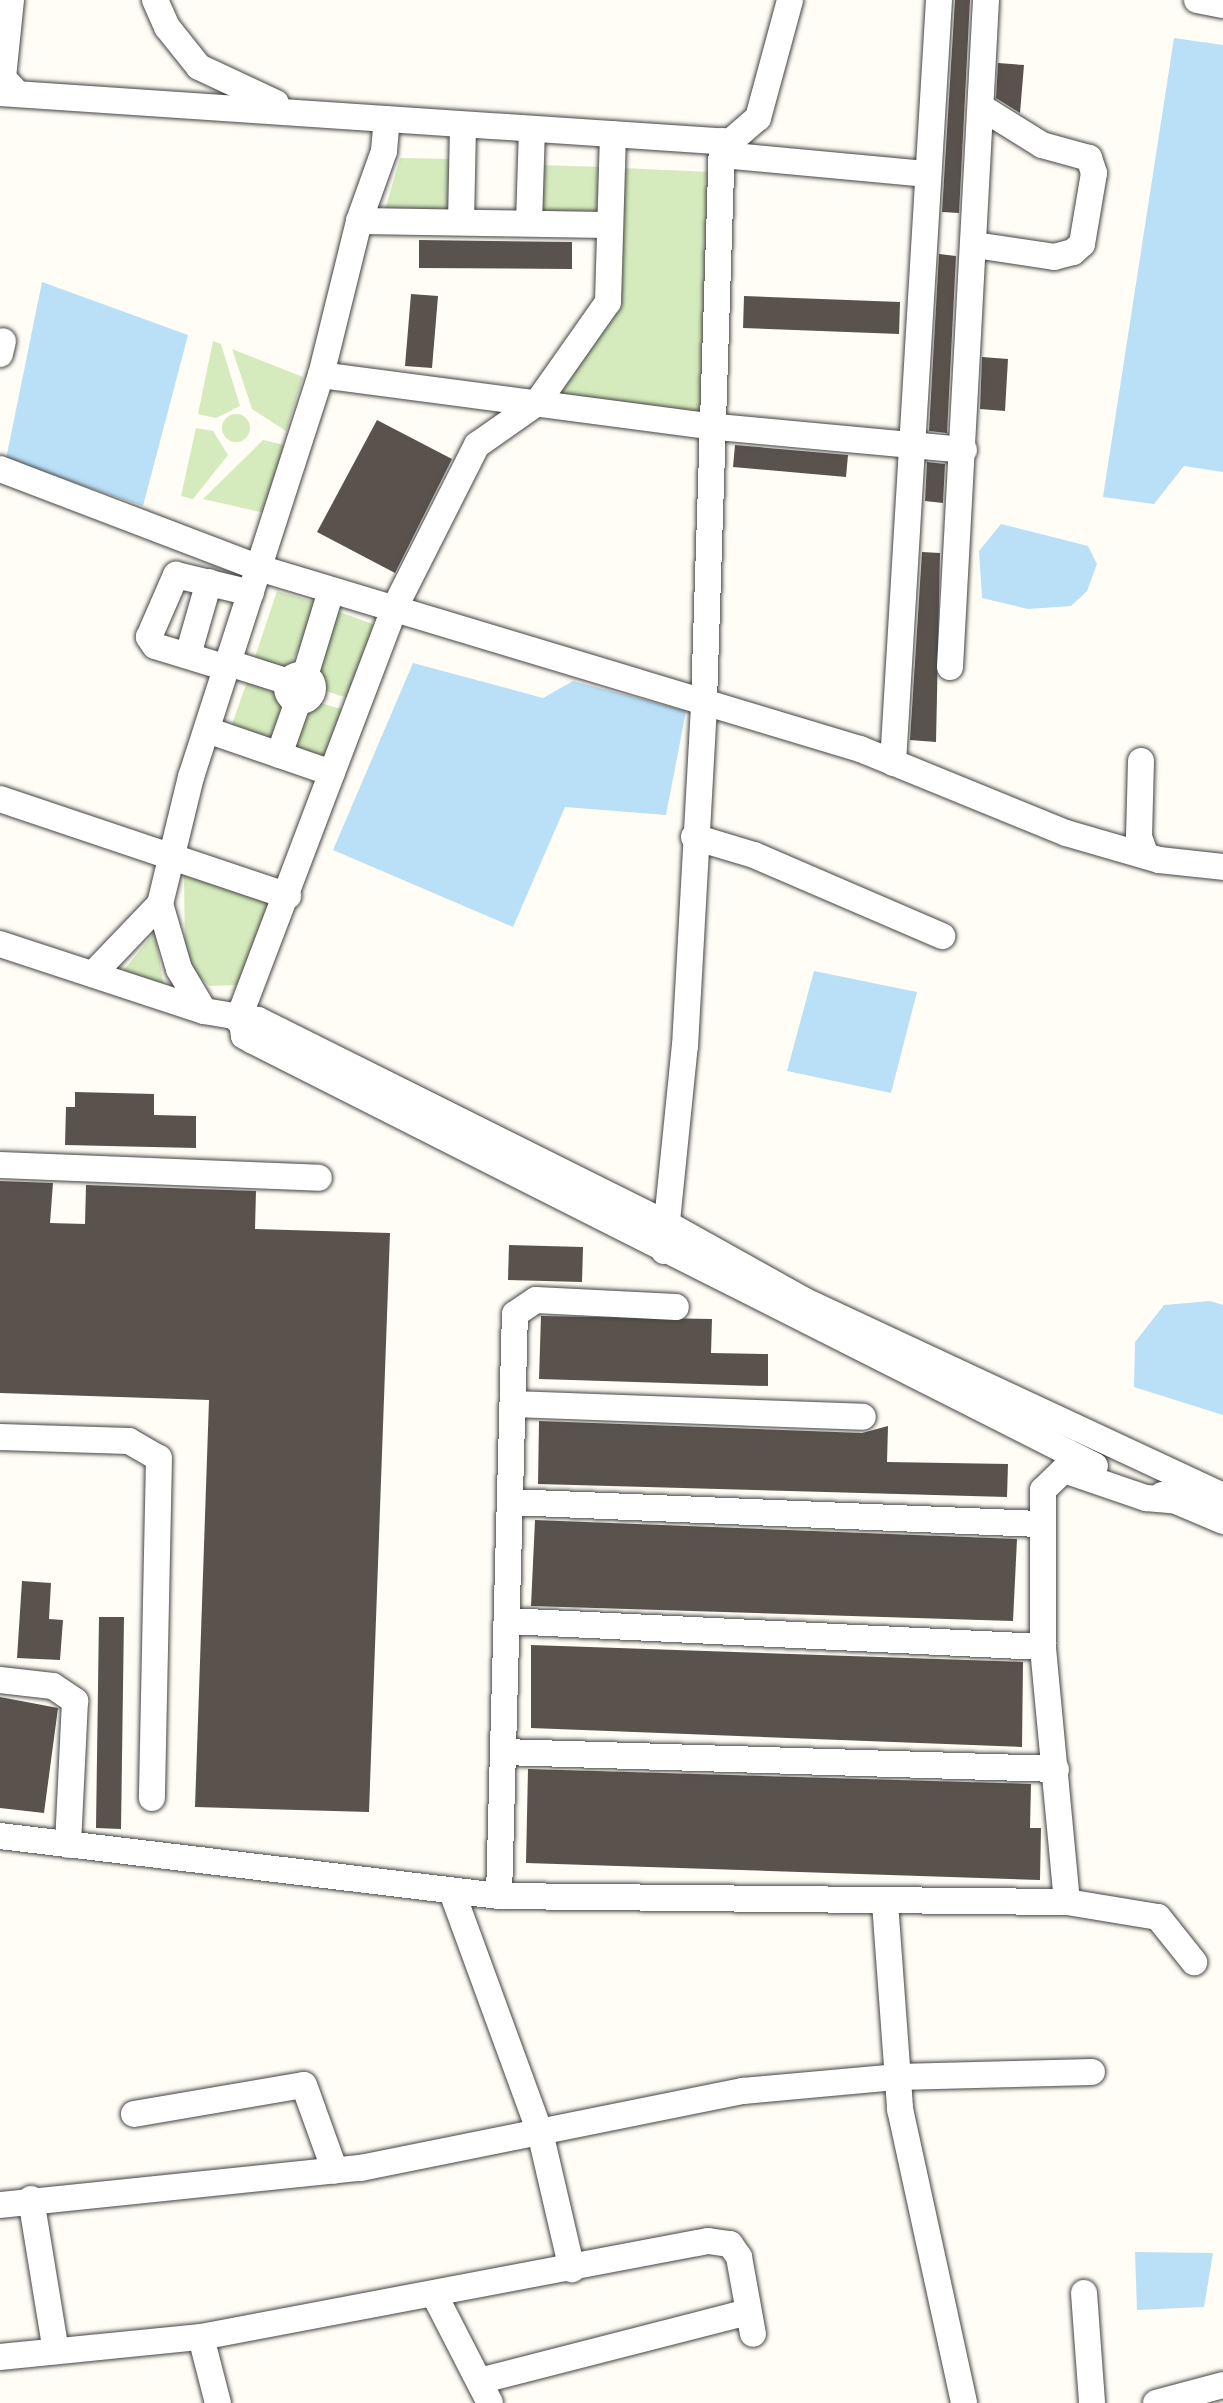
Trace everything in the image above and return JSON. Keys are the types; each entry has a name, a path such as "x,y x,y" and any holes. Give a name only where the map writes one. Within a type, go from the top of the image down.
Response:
{"street":[{"path":"11,0 4,78 9,93 613,134 928,174"},
{"path":"155,0 167,27 199,67 304,113"},
{"path":"722,148 740,138 758,118 790,0"},
{"path":"893,763 939,0"},
{"path":"950,667 964,450 986,0"},
{"path":"1197,0 1223,5"},
{"path":"975,245 1054,257 1073,252 1082,244 1094,173 1089,158 1042,145 981,107"},
{"path":"93,974 160,904 207,730 321,374 359,221 384,151 387,119"},
{"path":"461,222 463,125"},
{"path":"529,223 532,129"},
{"path":"613,134 608,302 537,402 477,445 393,611 240,1021 244,1036 664,1251 1027,1423 1223,1496"},
{"path":"664,1251 669,1225 704,702 717,427 722,148"},
{"path":"359,221 609,225"},
{"path":"321,374 420,392 537,402 717,427 964,450"},
{"path":"0,469 259,568 393,611 704,702 893,763 1066,833 1146,856 1223,867"},
{"path":"251,593 176,575 160,606 150,643 301,688 356,708"},
{"path":"188,655 209,582"},
{"path":"279,755 331,591"},
{"path":"160,606 199,616"},
{"path":"207,730 332,774"},
{"path":"1140,761 1139,837 1146,856"},
{"path":"0,799 288,896"},
{"path":"694,837 754,855 942,936"},
{"path":"160,904 179,969 204,1011"},
{"path":"0,944 204,1011 240,1021 258,1020 669,1225 1027,1423 1178,1501 1223,1521"},
{"path":"0,1166 319,1178"},
{"path":"499,1896 515,1314 523,1304 536,1300 676,1307"},
{"path":"513,1404 863,1417"},
{"path":"0,1437 129,1441 159,1458 152,1798"},
{"path":"1067,1902 1043,1647 1039,1524 1043,1490 1064,1470 1146,1498 1178,1501"},
{"path":"510,1502 1039,1524"},
{"path":"507,1621 1043,1647"},
{"path":"0,1680 53,1686 75,1701 68,1845"},
{"path":"503,1752 1056,1769"},
{"path":"0,1836 499,1896 885,1903 1067,1902 1158,1917 1194,1962"},
{"path":"452,1892 540,2132 572,2269"},
{"path":"885,1903 898,2077 964,2403"},
{"path":"0,2205 31,2199 335,2171 743,2091 898,2077 1092,2072"},
{"path":"134,2114 304,2085 335,2171"},
{"path":"31,2199 57,2351"},
{"path":"0,2357 201,2337 435,2296 708,2241 730,2244 751,2323 487,2391 435,2296"},
{"path":"1084,2293 1092,2403"},
{"path":"201,2337 218,2403"},
{"path":"1156,2403 1223,2385"}],"green space":[{"path":"400,158 454,159 453,212 385,210"},
{"path":"538,165 603,167 604,217 536,214"},
{"path":"621,168 712,172 709,418 548,396 613,303"},
{"path":"213,341 221,344 240,406 216,418 198,414"},
{"path":"232,349 303,377 286,431 252,409"},
{"path":"236,414 246,418 250,428 246,438 236,442 226,438 222,428 226,418"},
{"path":"196,428 213,431 228,455 193,499 181,496"},
{"path":"263,440 284,445 265,513 203,499"},
{"path":"277,591 321,604 289,668 253,663"},
{"path":"334,610 378,626 352,699 322,690 316,671"},
{"path":"249,676 278,687 288,705 274,745 230,730"},
{"path":"317,702 348,711 330,763 287,749 304,709"},
{"path":"184,873 275,901 237,985 210,986 193,972 185,954"},
{"path":"155,932 165,994 119,976"}],"water":[{"path":"1174,38 1223,45 1223,472 1184,466 1154,504 1103,497"},
{"path":"42,282 188,335 143,506 6,459"},
{"path":"1001,524 1088,546 1097,564 1087,591 1071,606 1028,609 982,598 979,551"},
{"path":"413,663 543,698 573,681 686,711 666,815 565,807 513,927 333,850"},
{"path":"814,971 917,992 891,1093 787,1071"},
{"path":"1210,1301 1223,1305 1223,1415 1134,1387 1135,1342 1164,1305"},
{"path":"1135,2252 1213,2253 1204,2307 1137,2310"}],"building":[{"path":"955,0 970,0 959,213 942,212"},
{"path":"998,63 1024,65 1020,113 996,98"},
{"path":"419,240 572,242 572,269 419,268"},
{"path":"939,254 956,256 947,433 929,431"},
{"path":"411,294 438,296 432,368 405,366"},
{"path":"744,296 900,302 899,334 743,328"},
{"path":"982,357 1008,359 1005,411 980,409"},
{"path":"377,420 452,459 395,573 317,532"},
{"path":"735,445 848,455 846,477 733,467"},
{"path":"927,462 945,464 943,503 925,501"},
{"path":"922,552 940,553 936,742 910,740"},
{"path":"75,1092 154,1094 154,1115 196,1116 196,1148 65,1145 66,1107 75,1107"},
{"path":"0,1181 53,1183 50,1223 85,1224 86,1185 256,1191 255,1229 390,1233 369,1812 195,1807 209,1400 0,1393"},
{"path":"509,1245 583,1247 582,1282 508,1280"},
{"path":"541,1316 712,1319 711,1353 768,1354 768,1386 539,1379"},
{"path":"539,1421 862,1433 888,1426 887,1462 1008,1464 1007,1497 538,1484"},
{"path":"535,1520 1017,1539 1013,1621 531,1606"},
{"path":"22,1581 51,1583 49,1619 63,1620 60,1660 17,1658"},
{"path":"99,1617 124,1617 121,1829 96,1828"},
{"path":"531,1645 1023,1662 1022,1747 531,1728"},
{"path":"0,1697 58,1708 44,1813 0,1808"},
{"path":"528,1769 1031,1784 1030,1828 1041,1828 1040,1880 526,1863"}]}
